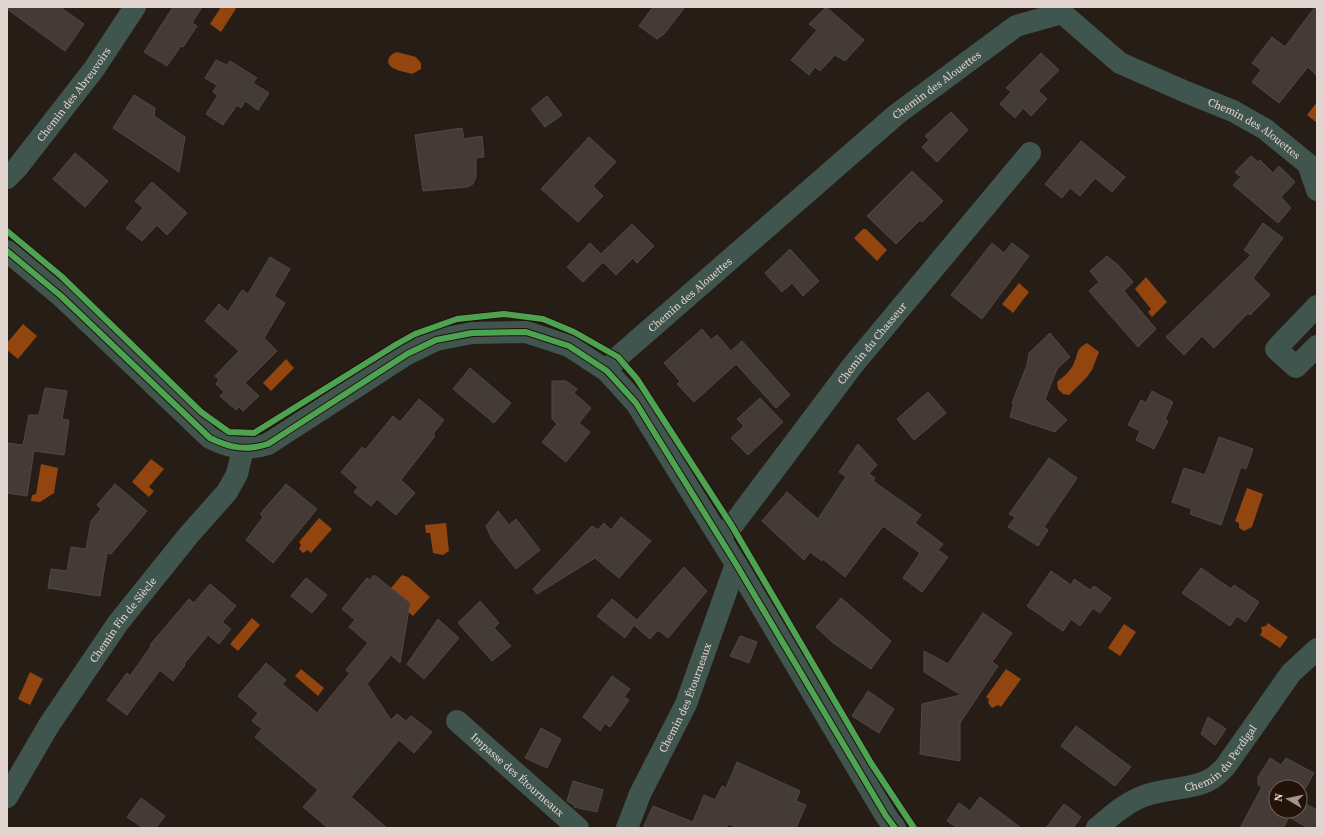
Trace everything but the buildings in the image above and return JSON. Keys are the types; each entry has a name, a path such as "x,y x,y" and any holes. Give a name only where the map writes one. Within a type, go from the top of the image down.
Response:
{"street":[{"name":"Chemin des Abreuvoirs","path":"7,178 17,168 94,69 135,7"},
{"name":"Chemin des Alouettes","path":"607,371 618,357 698,286 897,114 1016,26 1062,13 1120,63 1233,111 1265,129 1308,164 1317,190"},
{"name":"Chemin du Chasseur","path":"719,535 732,526 853,365 1030,153"},
{"path":"7,251 61,296 210,438 224,445 243,449 268,444 407,354 436,340 472,333 526,332 569,346 607,371 636,403 719,535 882,809 895,828"},
{"path":"1317,306 1276,349 1296,367 1317,346"},
{"name":"Chemin Fin de Siècle","path":"7,797 48,725 118,623 188,536 227,492 237,474 243,449"},
{"name":"Chemin des Étourneaux","path":"627,828 640,794 686,704 736,564"},
{"name":"Chemin du Perdigal","path":"1097,828 1115,812 1140,797 1167,789 1194,785 1211,780 1225,767 1291,673 1317,649"},
{"name":"Impasse des Étourneaux","path":"457,721 578,828"}],"shaded area":[{"path":"221,7 237,7 221,32 210,24"},
{"path":"397,52 416,57 421,63 421,69 412,74 400,71 390,66 388,61 390,57"},
{"path":"1317,102 1317,120 1316,122 1307,115"},
{"path":"863,229 866,229 887,250 877,261 854,238"},
{"path":"1146,277 1167,302 1152,317 1148,312 1151,309 1135,289"},
{"path":"1019,283 1029,292 1013,313 1002,304"},
{"path":"23,324 37,336 18,359 7,350 7,343"},
{"path":"1087,343 1099,352 1092,370 1069,395 1063,394 1058,389 1057,382 1071,369 1079,350"},
{"path":"286,359 294,368 271,391 263,383"},
{"path":"151,459 164,469 149,487 154,491 149,497 132,482"},
{"path":"41,464 58,468 54,493 40,502 31,501 32,495 36,494"},
{"path":"1247,488 1263,494 1252,527 1244,531 1239,528 1239,523 1235,521"},
{"path":"319,518 332,529 311,553 308,550 303,553 299,549 301,545 299,542"},
{"path":"446,523 449,551 443,555 433,553 430,533 426,533 425,525"},
{"path":"402,575 408,577 430,597 413,616 405,609 410,603 391,588"},
{"path":"252,618 260,625 238,651 230,644"},
{"path":"1268,623 1288,637 1280,648 1260,635 1262,632 1261,627 1266,626"},
{"path":"1124,624 1136,632 1120,656 1108,648"},
{"path":"301,669 324,688 318,696 295,676"},
{"path":"1006,669 1021,679 1001,707 998,705 992,708 988,703 989,699 986,697"},
{"path":"30,672 43,679 30,705 18,699"}],"cycle path":[{"path":"7,231 61,276 201,412 229,432 254,433 397,344 415,334 457,319 504,314 543,319 574,332 618,357 637,379 732,526 871,763 914,828"},
{"path":"7,251 61,296 210,438 231,446 245,448 268,444 407,354 436,340 472,333 526,332 569,346 607,371 636,403 736,564 886,816 895,828"}]}
